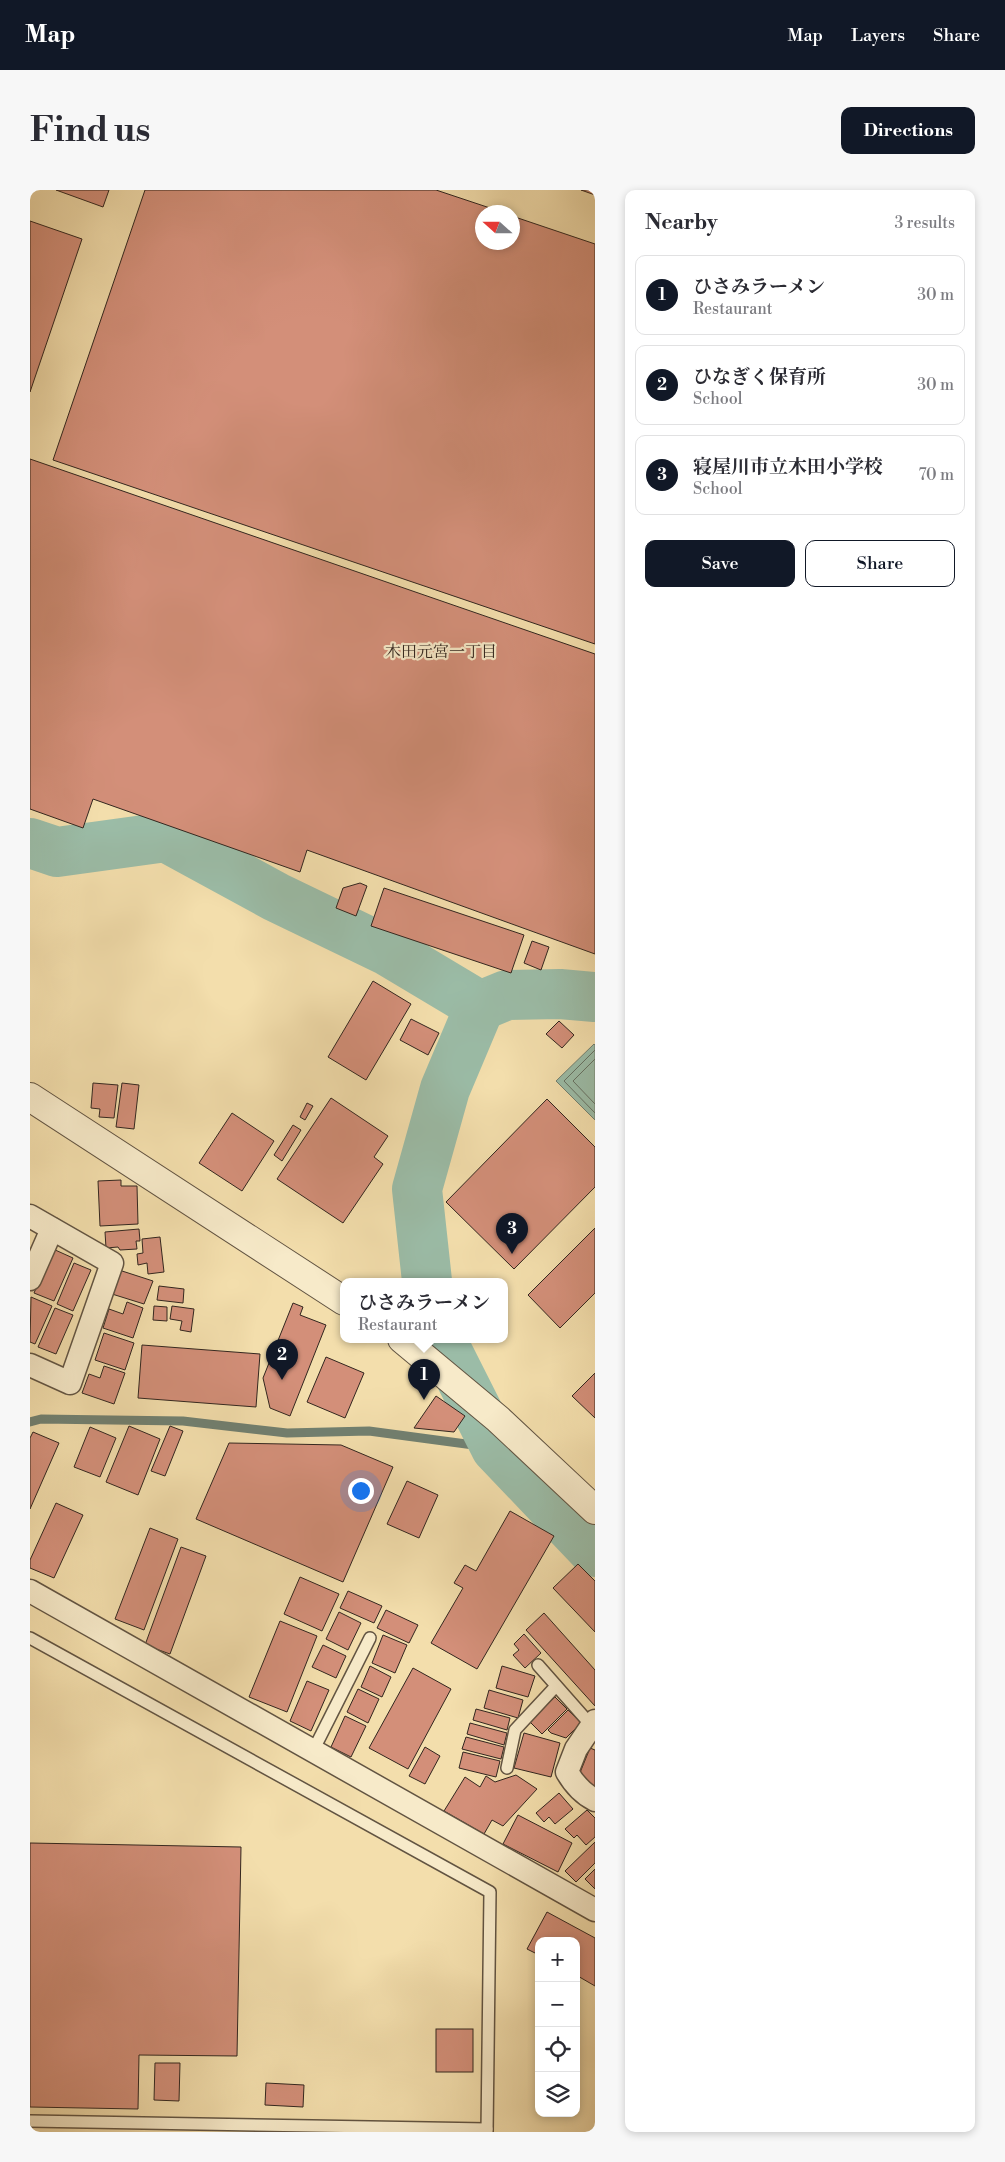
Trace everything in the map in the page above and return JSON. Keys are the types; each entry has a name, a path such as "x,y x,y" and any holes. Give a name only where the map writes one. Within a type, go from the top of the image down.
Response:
{"street":[{"path":"30,1097 340,1298"},
{"path":"30,1216 112,1263 70,1383 30,1365"},
{"path":"30,1279 52,1229"},
{"path":"407,1343 498,1419 595,1510"},
{"path":"30,1591 595,1910"},
{"path":"593,1723 576,1748 567,1772 573,1782 588,1797 595,1800"}],"lane":[{"path":"30,1638 490,1892 487,2130 30,2121"},
{"path":"313,1750 370,1638"},
{"path":"538,1665 593,1723"},
{"path":"507,1768 515,1730 556,1686"}],"water":[{"path":"595,1045 595,1120 556,1081"}],"building":[{"path":"56,190 109,190 103,207"},
{"path":"145,190 436,190 481,205 475,205 475,250 520,250 520,219 595,244 595,644 53,460"},
{"path":"581,190 595,190 595,195"},
{"path":"30,221 82,239 30,392"},
{"path":"30,459 595,654 595,954 307,850 300,872 93,799 83,828 30,809"},
{"path":"360,883 367,886 356,916 336,908 343,888"},
{"path":"384,888 524,935 511,973 371,926"},
{"path":"532,941 549,947 541,970 524,963"},
{"path":"373,981 411,1004 366,1080 328,1057"},
{"path":"411,1019 439,1033 428,1055 400,1040"},
{"path":"559,1021 574,1035 562,1048 546,1034"},
{"path":"93,1083 118,1085 114,1118 99,1117 100,1109 91,1108"},
{"path":"122,1083 139,1085 134,1129 116,1127"},
{"path":"331,1098 388,1136 374,1157 383,1164 343,1223 277,1179"},
{"path":"547,1099 595,1147 595,1187 514,1269 446,1202"},
{"path":"307,1103 313,1106 305,1120 300,1117"},
{"path":"232,1113 274,1141 242,1191 199,1163"},
{"path":"293,1125 301,1130 282,1161 274,1155"},
{"path":"121,1180 121,1186 137,1186 138,1224 100,1226 98,1181"},
{"path":"595,1228 595,1293 560,1328 528,1295"},
{"path":"139,1229 140,1241 136,1241 137,1249 120,1250 118,1247 106,1248 105,1232"},
{"path":"160,1237 164,1272 148,1274 147,1263 138,1265 137,1254 143,1253 142,1239"},
{"path":"53,1249 73,1258 54,1301 34,1293"},
{"path":"74,1263 91,1270 73,1311 57,1304"},
{"path":"119,1270 153,1281 144,1304 112,1294"},
{"path":"159,1286 184,1289 183,1303 157,1300"},
{"path":"31,1297 52,1306 35,1344 30,1342"},
{"path":"127,1302 143,1308 133,1338 103,1328 109,1309 123,1314"},
{"path":"293,1303 303,1307 300,1315 326,1325 290,1416 270,1408 263,1378"},
{"path":"154,1306 167,1307 167,1321 153,1320"},
{"path":"172,1306 194,1309 191,1332 180,1330 182,1321 170,1319"},
{"path":"55,1308 73,1315 56,1354 38,1347"},
{"path":"104,1333 134,1343 125,1370 95,1360"},
{"path":"142,1345 260,1354 256,1407 138,1398"},
{"path":"326,1357 364,1373 345,1418 307,1402"},
{"path":"104,1366 125,1373 114,1404 82,1393 89,1374 100,1378"},
{"path":"595,1373 595,1418 572,1396"},
{"path":"436,1396 465,1416 454,1432 414,1428"},
{"path":"129,1426 160,1439 138,1495 106,1482"},
{"path":"170,1426 183,1431 165,1476 151,1471"},
{"path":"90,1427 116,1438 100,1477 74,1467"},
{"path":"33,1432 59,1443 30,1509 30,1438"},
{"path":"229,1443 341,1445 393,1467 343,1582 196,1519"},
{"path":"407,1481 438,1495 419,1538 387,1524"},
{"path":"56,1503 83,1515 54,1578 30,1568 30,1560"},
{"path":"510,1511 554,1536 477,1669 431,1643 463,1588 454,1583 465,1565 476,1571"},
{"path":"150,1528 178,1539 144,1630 115,1619"},
{"path":"181,1547 206,1556 170,1654 145,1645"},
{"path":"578,1564 595,1581 595,1632 553,1588"},
{"path":"300,1577 339,1594 322,1631 284,1614"},
{"path":"348,1591 382,1606 374,1623 340,1608"},
{"path":"386,1610 418,1625 409,1643 377,1628"},
{"path":"339,1612 361,1623 348,1650 326,1639"},
{"path":"544,1613 595,1670 595,1706 526,1630"},
{"path":"280,1621 317,1636 287,1712 249,1697"},
{"path":"524,1634 541,1653 525,1668 513,1655 519,1650 514,1644"},
{"path":"383,1635 407,1645 395,1673 372,1663"},
{"path":"323,1645 346,1656 336,1678 312,1667"},
{"path":"370,1666 391,1677 382,1697 361,1687"},
{"path":"502,1666 535,1676 528,1697 496,1688"},
{"path":"413,1668 451,1689 408,1769 369,1748"},
{"path":"307,1681 329,1690 311,1731 290,1721"},
{"path":"358,1689 379,1699 368,1723 347,1712"},
{"path":"489,1690 523,1700 518,1718 484,1708"},
{"path":"555,1697 567,1709 542,1734 530,1722"},
{"path":"476,1709 510,1718 507,1730 473,1720"},
{"path":"568,1710 581,1723 566,1738 551,1733 548,1730"},
{"path":"345,1716 366,1726 351,1757 331,1747"},
{"path":"470,1723 507,1733 504,1745 467,1734"},
{"path":"524,1733 560,1743 551,1777 514,1768"},
{"path":"466,1737 504,1747 501,1759 462,1749"},
{"path":"425,1747 440,1756 425,1784 409,1776"},
{"path":"590,1748 595,1750 595,1788 577,1780"},
{"path":"463,1752 500,1761 496,1777 459,1768"},
{"path":"516,1775 537,1789 503,1826 492,1820 484,1834 444,1811 465,1777 480,1787 486,1776 495,1782"},
{"path":"559,1793 573,1809 555,1824 549,1817 544,1822 536,1813"},
{"path":"587,1810 595,1818 595,1837 586,1845 577,1835 574,1838 565,1829"},
{"path":"518,1815 572,1843 558,1872 503,1844"},
{"path":"595,1842 595,1863 576,1882 565,1871"},
{"path":"30,1843 241,1847 237,2056 139,2055 138,2109 30,2107"},
{"path":"595,1869 595,1889 585,1879"},
{"path":"547,1912 595,1938 595,1986 580,1977 580,1937 535,1937 535,1953 527,1949"},
{"path":"436,2029 473,2029 473,2072 436,2072"},
{"path":"155,2063 180,2063 179,2101 154,2100"},
{"path":"266,2083 304,2085 303,2107 265,2105"}],"waterway":[{"path":"30,843 57,852 166,837 276,897 388,951 480,1006 507,995 560,994 595,997"},
{"path":"427,1278 417,1189 445,1089 480,1006"},
{"path":"443,1343 496,1448 595,1552"},
{"path":"30,1422 41,1419 183,1421 287,1433 369,1431 496,1448"}],"place":[{"name":"寝屋川市立木田小学校","path":"512,1254"},
{"name":"ひなぎく保育所","path":"282,1380"},
{"name":"ひさみラーメン","path":"424,1400"}],"district":[{"name":"木田元宮一丁目","path":"441,652"}]}
